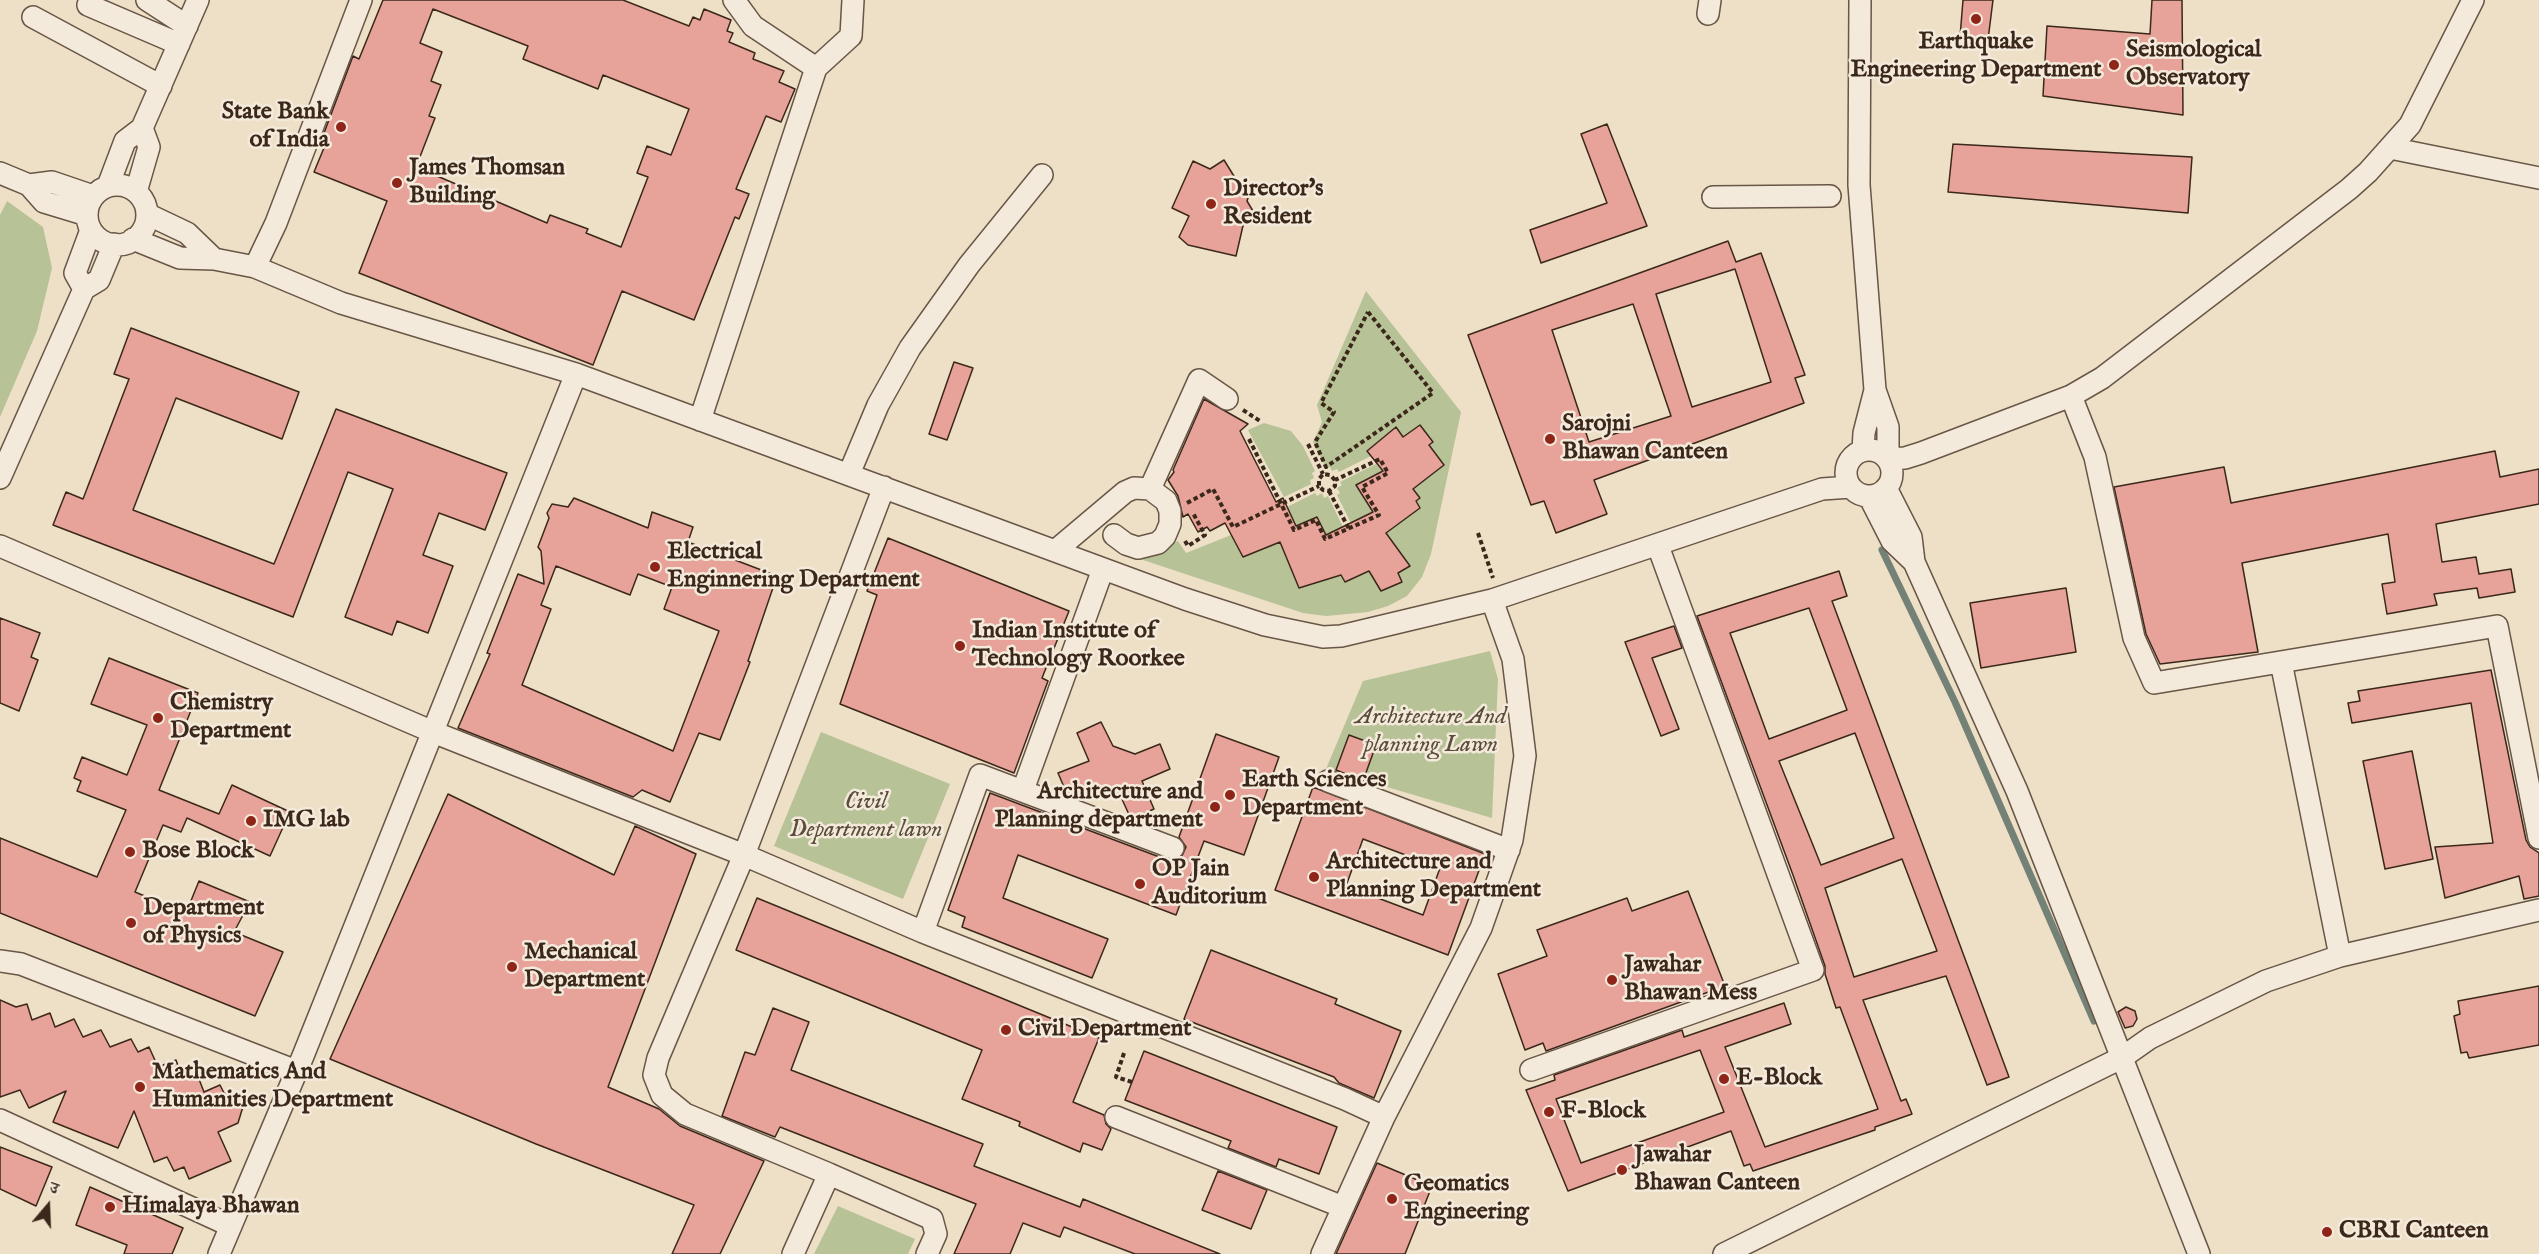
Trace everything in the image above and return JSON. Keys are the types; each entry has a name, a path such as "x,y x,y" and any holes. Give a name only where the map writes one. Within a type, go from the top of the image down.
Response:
{"street":[{"path":"84,290 75,273 95,207 125,141 142,128 198,0"},
{"path":"255,267 276,223 361,0"},
{"path":"734,0 753,26 816,68"},
{"path":"700,420 816,68 851,36 853,0"},
{"path":"0,173 29,185 52,182 95,207 105,242 124,242 180,258 214,259 255,267 341,303 576,374 1055,551 1265,625 1323,637 1341,636 1492,589 1658,546 1822,489 1872,480 1905,458 2071,396 2102,378 2349,189 2391,148 2421,106 2473,0"},
{"path":"151,1 183,35"},
{"path":"1858,2 1859,184 1875,390 1888,427 1872,480"},
{"path":"88,5 183,35"},
{"path":"33,17 161,86"},
{"path":"136,192 149,147 142,128"},
{"path":"2391,148 2539,178"},
{"path":"849,474 878,405 910,348 969,265 1042,175"},
{"path":"0,477 84,290 99,280 124,242 146,224 147,214 144,202 136,192 118,185 95,207"},
{"path":"1713,197 1830,196"},
{"path":"147,214 187,233 214,259"},
{"path":"219,1254 297,1071 576,374"},
{"path":"1150,489 1199,380 1227,399"},
{"path":"1875,390 1864,433 1863,451 1851,458 1872,480 1911,537 1914,562 2017,791 2199,1254"},
{"path":"2071,396 2095,457 2134,638 2154,683 2497,626 2539,838"},
{"path":"884,487 744,855 658,1058 654,1076 662,1095 685,1114 932,1219 936,1234 927,1254"},
{"path":"1023,790 1120,539 1138,548 1158,543 1165,536 1179,507 1150,489 1134,488 1125,492 1055,551"},
{"path":"0,546 433,732 744,855 923,932 1334,1094 1384,1117"},
{"path":"1531,1070 1813,970 1658,546"},
{"path":"1322,1254 1384,1117 1481,927 1509,850 1525,756 1513,659 1492,589"},
{"path":"2282,662 2340,956"},
{"path":"923,932 980,775 1173,848"},
{"path":"1328,781 1509,850"},
{"path":"1724,1254 2123,1057 2150,1038 2266,981 2340,956 2539,910"},
{"path":"0,961 21,964 297,1071"},
{"path":"1116,1117 1343,1207"},
{"path":"0,1120 231,1226"},
{"path":"794,1254 829,1174"}],"path":[{"path":"1368,312 1433,393 1326,467 1325,463 1315,442 1334,412 1321,403 1368,312"},
{"path":"1249,439 1294,530 1316,520 1325,539 1379,516 1362,487 1388,473 1380,459 1335,480"},
{"path":"1308,444 1323,474"},
{"path":"1319,465 1325,463"},
{"path":"1323,474 1330,475 1335,480 1335,486 1329,490 1323,490 1319,486 1319,479 1323,474"},
{"path":"1179,533 1188,546 1205,535 1179,507 1213,489 1233,527 1319,486"},
{"path":"1329,490 1349,529"},
{"path":"1478,533 1492,589"},
{"path":"1124,1053 1116,1077 1132,1082"}],"green space":[{"path":"7,201 43,227 52,268 37,331 0,417 0,215"},
{"path":"1366,291 1461,412 1431,554 1422,577 1407,596 1388,606 1368,612 1326,616 1303,613 1140,559 1178,541 1186,553 1231,535 1243,557 1280,542 1299,588 1341,575 1345,582 1369,572 1381,591 1402,582 1398,573 1410,566 1395,545 1388,546 1362,529 1398,524 1419,508 1416,501 1420,498 1412,488 1444,465 1436,455 1426,462 1419,453 1433,442 1420,425 1403,437 1395,427 1367,451 1371,456 1339,472 1337,469 1332,471 1330,467 1326,468 1313,442 1322,422 1317,405"},
{"path":"1264,423 1291,431 1303,446 1315,471 1312,473 1314,478 1310,480 1311,484 1284,497 1248,430"},
{"path":"1376,464 1382,471 1356,485 1374,513 1351,523 1337,495 1340,493 1337,488 1342,485 1340,482"},
{"path":"1315,493 1317,496 1322,493 1324,498 1328,496 1343,527 1326,535 1317,517 1296,526 1287,507"},
{"name":"Architecture And planning Lawn","path":"1490,651 1498,679 1492,818 1326,769 1363,681"},
{"name":"Civil Department lawn","path":"821,732 950,784 903,899 774,846"},
{"path":"838,1206 915,1239 908,1254 814,1254"}],"building":[{"name":"James Thomsan Building","path":"383,0 623,0 689,26 693,17 700,20 704,9 731,20 727,31 733,33 729,42 755,53 753,59 784,71 779,82 795,89 781,122 766,116 736,189 749,194 739,219 735,217 694,320 622,291 593,365 359,273 387,201 314,172 326,143 321,141 353,56 359,59","holes":["433,9 528,46 523,59 598,89 603,75 689,109 671,155 647,146 637,173 648,177 621,247 586,233 588,229 550,215 547,223 416,167 435,118 429,116 441,85 431,81 442,52 420,43"]},
{"name":"Earthquake Engineering Department","path":"1963,0 1993,0 1988,40 1960,37"},
{"name":"Seismological Observatory","path":"2152,0 2182,0 2183,115 2043,96 2047,26 2150,34"},
{"path":"1607,124 1647,226 1541,263 1530,230 1607,203 1581,134"},
{"path":"1953,144 2192,157 2188,213 1948,192"},
{"name":"Director's Resident","path":"1224,160 1237,181 1252,186 1247,201 1253,211 1245,217 1236,256 1188,245 1179,237 1189,216 1172,208 1193,161 1210,169"},
{"path":"1728,241 1736,262 1761,253 1805,375 1795,378 1804,403 1594,480 1607,514 1556,533 1544,501 1531,505 1468,335","holes":["1735,269 1771,382 1692,407 1656,294","1633,304 1671,416 1589,442 1552,330"]},
{"path":"131,328 299,392 282,439 176,398 133,510 274,564 336,409 507,473 485,530 439,513 423,555 453,566 428,633 397,621 392,635 345,617 393,489 348,472 293,617 53,525 66,492 83,499 129,379 114,374"},
{"path":"954,362 973,368 947,440 929,434"},
{"path":"1204,399 1248,424 1240,431 1276,502 1283,498 1296,526 1317,517 1326,535 1373,512 1356,485 1383,471 1367,451 1396,427 1403,437 1420,425 1433,442 1429,445 1444,465 1413,489 1420,498 1416,501 1420,508 1386,533 1410,566 1398,573 1402,582 1381,591 1369,571 1345,582 1341,575 1299,588 1280,542 1243,557 1225,523 1210,531 1207,527 1198,532 1188,514 1183,517 1178,496 1168,480 1174,472"},
{"path":"2495,451 2500,477 2539,469 2539,504 2436,524 2442,562 2476,557 2479,574 2511,569 2515,592 2479,598 2477,588 2434,594 2437,605 2387,614 2382,584 2395,582 2388,534 2242,563 2258,652 2160,664 2146,634 2114,487 2224,467 2231,503"},
{"path":"574,498 648,528 652,512 693,527 688,542 777,576 748,661 750,662 720,740 699,733 670,802 642,790 633,797 458,728 490,654 487,653 518,574 544,584 541,551 538,547 549,518 547,513 552,504 568,507","holes":["556,566 630,595 638,574 672,587 664,609 719,631 673,751 522,685 551,609 541,605"]},
{"path":"888,538 1069,611 1042,678 1048,681 1014,773 840,704 877,595 867,591"},
{"path":"1839,571 1847,596 1832,601 2009,1077 1987,1085 1946,976 1863,1000 1901,1101 1906,1099 1912,1114 1875,1127 1875,1130 1753,1171 1750,1164 1744,1166 1731,1131 1568,1191 1526,1090 1555,1080 1554,1075 1682,1030 1684,1037 1784,1003 1791,1024 1725,1047 1765,1147 1878,1109 1840,1007 1836,1008 1825,974 1825,966 1793,875 1697,616","holes":["1809,608 1847,710 1769,739 1730,633","1855,733 1894,838 1821,865 1779,761","1902,859 1937,951 1854,977 1825,888","1700,1050 1724,1112 1581,1163 1556,1099"]},
{"path":"2066,588 2076,652 1981,668 1970,603"},
{"path":"0,618 40,633 31,657 38,660 19,711 0,703"},
{"path":"1674,626 1682,648 1652,658 1679,729 1661,736 1625,642"},
{"path":"109,658 198,693 159,790 219,814 232,785 290,812 270,856 187,818 181,832 163,825 135,892 186,913 199,881 250,902 234,932 283,952 255,1016 0,913 0,838 97,877 126,810 77,791 81,781 74,778 82,757 127,775 147,725 91,704"},
{"path":"2491,670 2526,840 2530,847 2539,853 2539,896 2524,899 2519,876 2445,898 2435,847 2493,843 2471,703 2352,723 2348,703 2360,701 2358,691"},
{"path":"1101,722 1113,746 1135,754 1160,744 1170,769 1142,781 1154,809 1131,819 1121,797 1094,787 1067,794 1058,773 1089,761 1077,733"},
{"name":"OP Jain Auditorium","path":"1216,734 1279,757 1244,855 1204,841 1176,915 1018,855 1003,898 1108,939 1092,978 962,927 965,917 948,910 990,793 1170,861 1181,858 1186,847 1179,837"},
{"path":"1349,735 1376,745 1363,781 1336,770"},
{"path":"2412,751 2433,859 2385,869 2363,761"},
{"name":"Architecture and Planning Department","path":"1313,787 1485,854 1448,955 1275,890","holes":["1363,839 1440,868 1423,915 1346,886"]},
{"name":"Mechanical Department","path":"448,794 614,875 635,826 696,854 608,1087 659,1109 680,1126 764,1161 720,1254 672,1254 694,1205 536,1144 330,1059"},
{"name":"Jawahar Bhawan Mess","path":"1688,891 1725,986 1546,1051 1543,1043 1525,1050 1498,974 1547,956 1537,930 1627,898 1632,911"},
{"name":"Civil Department","path":"757,898 1099,1038 1073,1102 1104,1115 1106,1124 1111,1129 1102,1150 1083,1143 1080,1152 1019,1126 1020,1122 962,1099 982,1050 736,950"},
{"path":"1211,950 1337,999 1335,1004 1401,1031 1374,1098 1339,1083 1334,1077 1184,1019"},
{"path":"2539,986 2539,1045 2469,1058 2467,1052 2461,1053 2454,1016 2460,1014 2458,1001"},
{"name":"Mathematics And Humanities Department","path":"0,1000 16,1007 27,1004 32,1020 50,1013 55,1027 74,1019 83,1037 101,1030 110,1047 131,1039 138,1052 149,1047 158,1067 176,1060 183,1080 197,1074 204,1092 220,1085 224,1093 245,1100 238,1123 218,1132 231,1161 189,1179 184,1167 174,1171 167,1157 154,1162 134,1111 118,1148 53,1122 66,1091 29,1108 20,1090 0,1097"},
{"path":"2126,1007 2135,1011 2137,1019 2133,1026 2125,1028 2118,1012"},
{"path":"773,1008 809,1022 791,1070 983,1144 974,1166 1080,1207 1083,1199 1220,1254 1135,1254 1064,1227 1060,1237 1023,1223 1010,1254 954,1254 976,1204 780,1127 775,1137 722,1116 745,1052 755,1055"},
{"path":"1144,1051 1337,1127 1319,1174 1279,1159 1276,1167 1228,1148 1231,1141 1125,1100"},
{"path":"0,1147 52,1167 36,1206 0,1189"},
{"name":"Geomatics Engineering","path":"1377,1163 1432,1186 1405,1254 1336,1254"},
{"path":"1218,1171 1267,1190 1251,1229 1202,1210"},
{"name":"Himalaya Bhawan","path":"90,1187 183,1228 172,1254 124,1254 127,1245 76,1225"}],"waterway":[{"path":"1882,550 1955,702 2094,1021"}],"place":[{"name":"Earthquake Engineering Department","path":"1976,19"},
{"name":"Seismological Observatory","path":"2114,65"},
{"name":"State Bank of India","path":"341,127"},
{"name":"James Thomsan Building","path":"397,183"},
{"name":"Director's Resident","path":"1211,204"},
{"name":"Sarojni Bhawan Canteen","path":"1550,439"},
{"name":"Electrical Enginnering Department","path":"655,567"},
{"name":"Indian Institute of Technology Roorkee","path":"960,646"},
{"name":"Chemistry Department","path":"158,718"},
{"name":"Earth Sciences Department","path":"1230,795"},
{"name":"Architecture and Planning department","path":"1215,807"},
{"name":"IMG lab","path":"251,821"},
{"name":"Bose Block","path":"130,852"},
{"name":"Architecture and Planning Department","path":"1314,877"},
{"name":"OP Jain Auditorium","path":"1140,884"},
{"name":"Department of Physics","path":"131,923"},
{"name":"Mechanical Department","path":"512,967"},
{"name":"Jawahar Bhawan Mess","path":"1612,980"},
{"name":"Civil Department","path":"1006,1030"},
{"name":"E-Block","path":"1724,1079"},
{"name":"Mathematics And Humanities Department","path":"140,1087"},
{"name":"F-Block","path":"1549,1112"},
{"name":"Jawahar Bhawan Canteen","path":"1622,1170"},
{"name":"Geomatics Engineering","path":"1392,1199"},
{"name":"Himalaya Bhawan","path":"110,1207"},
{"name":"CBRI Canteen","path":"2327,1232"}]}
